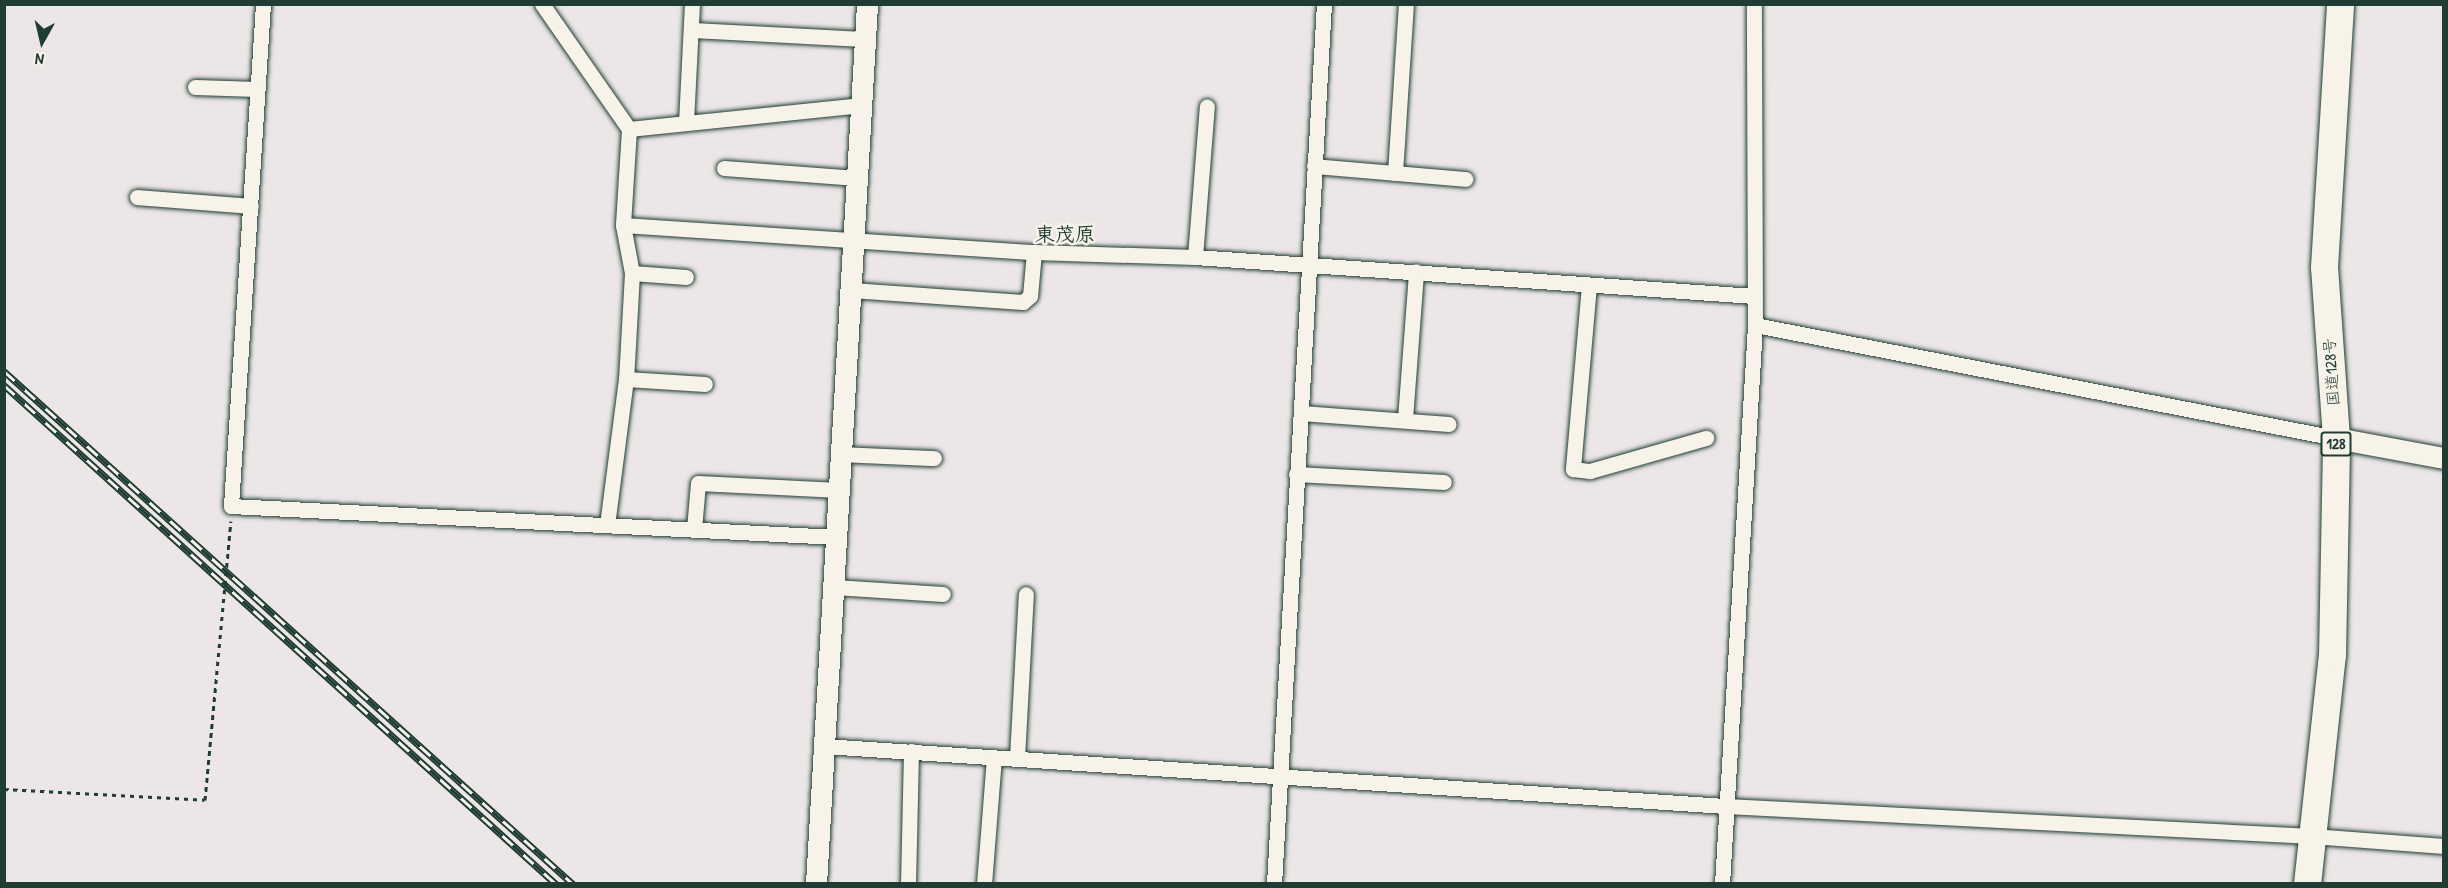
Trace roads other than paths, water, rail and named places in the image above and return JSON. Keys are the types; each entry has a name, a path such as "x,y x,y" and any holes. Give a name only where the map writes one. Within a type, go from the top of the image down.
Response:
{"highway":[{"name":"国道128号","path":"2307,884 2332,655 2336,438 2324,267 2340,4"}],"street":[{"path":"263,4 231,506 836,537"},
{"path":"542,4 629,129 623,225 632,273 626,379 607,525"},
{"path":"686,122 692,4"},
{"path":"816,884 867,4"},
{"path":"1274,884 1301,413 1307,265 1324,4"},
{"path":"1395,173 1406,4"},
{"path":"1722,884 1755,326 1754,4"},
{"path":"691,30 865,39"},
{"path":"195,87 257,89"},
{"path":"629,129 862,105"},
{"path":"1195,257 1207,106"},
{"path":"1314,166 1465,179"},
{"path":"724,168 857,178"},
{"path":"137,197 251,206"},
{"path":"623,225 854,238 1034,252 1195,257 1754,296"},
{"path":"851,290 1023,302 1030,296 1034,252"},
{"path":"1405,419 1416,272"},
{"path":"632,273 686,277"},
{"path":"1589,285 1573,469 1590,471 1706,438"},
{"path":"1755,326 2444,458"},
{"path":"626,379 705,384"},
{"path":"1301,413 1449,424"},
{"path":"841,454 934,458"},
{"path":"1296,474 1444,482"},
{"path":"694,529 698,483 839,490"},
{"path":"834,587 943,594"},
{"path":"1017,758 1026,594"},
{"path":"824,746 1279,774 1726,806 2312,836 2444,846"},
{"path":"908,884 911,751"},
{"path":"984,884 994,757"}],"railway":[{"path":"4,371 573,884"},
{"path":"4,385 556,884"}],"district":[{"name":"東茂原","path":"1065,233"}]}
